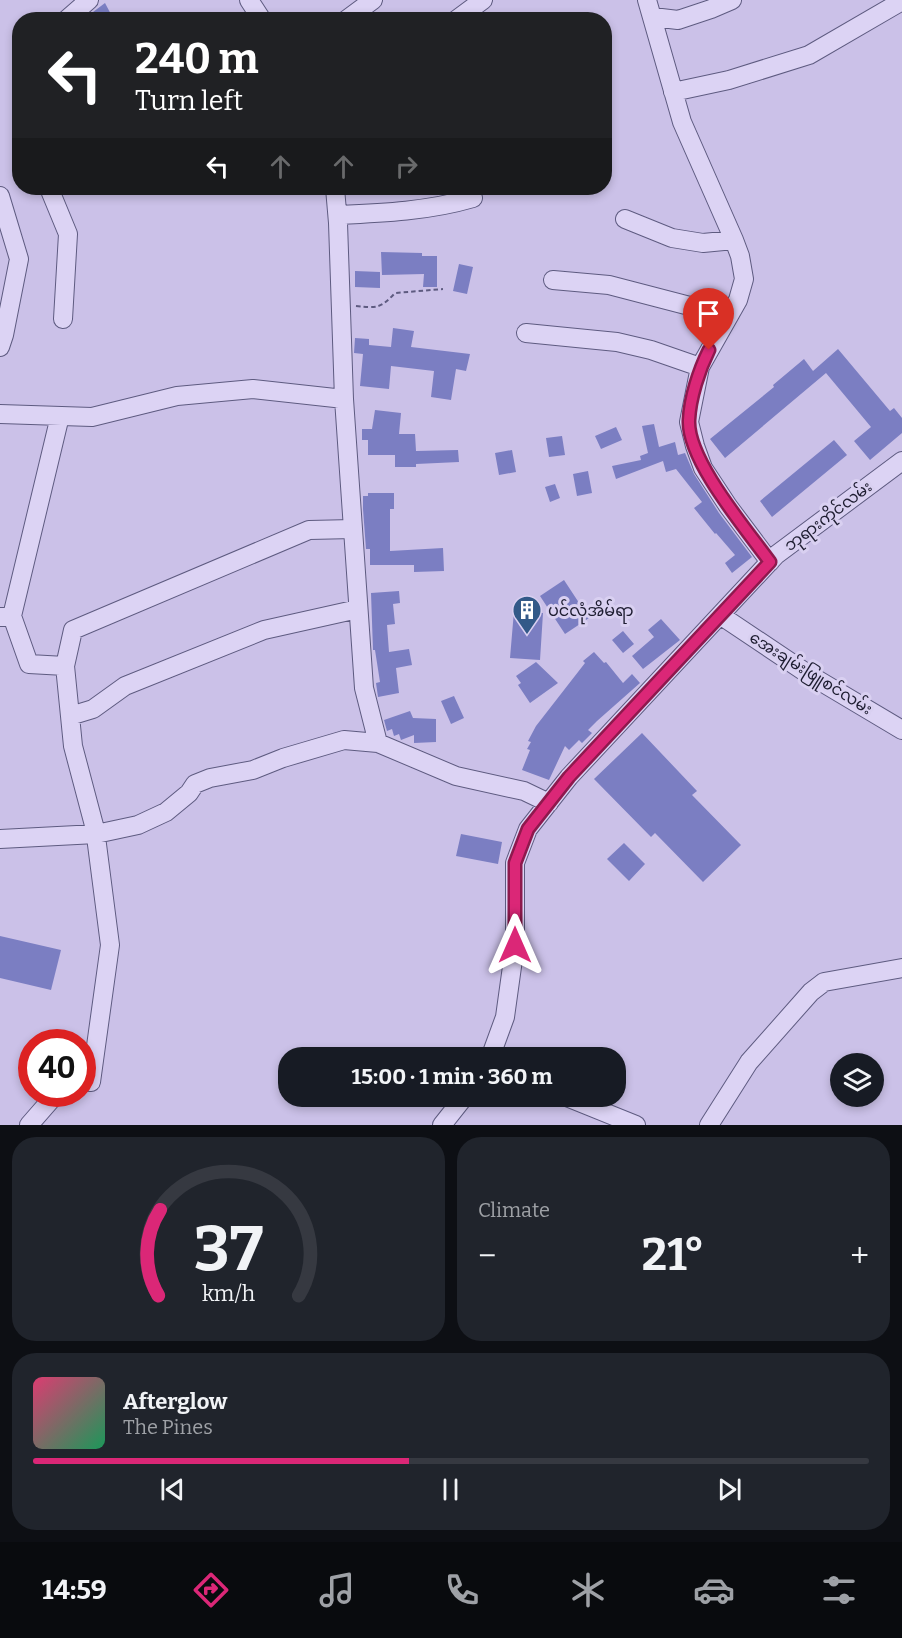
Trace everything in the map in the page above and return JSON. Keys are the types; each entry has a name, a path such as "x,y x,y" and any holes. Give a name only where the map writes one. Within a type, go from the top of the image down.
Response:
{"street":[{"path":"75,12 89,0"},
{"path":"357,12 373,0"},
{"path":"467,12 483,0"},
{"path":"650,9 678,20 732,0"},
{"path":"673,92 729,80 809,55 902,2"},
{"path":"650,9 682,122 734,240 740,256 744,279 738,300 700,367 689,422 704,468 770,562"},
{"path":"52,195 68,234 63,319"},
{"path":"336,195 344,399 364,688 378,743"},
{"path":"0,196 19,260 0,347"},
{"path":"338,215 392,212 455,203 473,198"},
{"path":"625,219 672,238 703,243 734,240"},
{"path":"553,280 609,285 728,316"},
{"path":"526,333 617,342 651,350 700,367"},
{"path":"0,414 92,417 177,396 253,389 344,399"},
{"path":"60,416 6,617 29,663 65,666"},
{"name":"ဘုရားကိုင်လမ်း","path":"494,1047 505,1017 515,945 515,863 528,829 569,777 776,555 902,461"},
{"path":"96,1046 110,945 96,834 73,746 65,666 73,630 309,530 353,529"},
{"path":"70,716 93,710 125,686 264,630 358,609"},
{"name":"အေးချမ်းဖြူစင်လမ်း","path":"720,615 808,674 902,730"},
{"path":"0,839 96,834 138,825 166,812 189,793 195,784 210,778 253,770 283,758 344,740 378,743 456,776 524,791 549,803"},
{"path":"709,1125 749,1062 811,992 824,982 902,968"},
{"path":"29,1125 45,1107"},
{"path":"442,1125 456,1107"},
{"path":"591,1107 632,1124"}],"path":[{"path":"341,305 376,308 385,304 395,293 443,290"}],"building":[{"path":"105,3 110,12 93,12"},
{"path":"381,252 422,253 422,256 437,256 437,287 423,287 424,274 382,275"},
{"path":"459,264 473,267 467,294 453,291"},
{"path":"355,271 380,272 380,288 355,287"},
{"path":"393,328 414,331 411,347 470,354 466,371 456,369 451,400 431,397 434,371 391,366 389,389 360,386 363,354 354,353 355,338 369,339 369,345 391,347"},
{"path":"838,349 890,411 894,408 902,418 902,433 870,460 854,441 871,427 826,373 725,458 710,439 774,387 773,385 804,359 813,371"},
{"path":"375,410 401,413 399,434 415,434 416,451 458,450 459,462 395,467 395,455 368,455 368,440 362,440 362,429 372,429"},
{"path":"654,424 659,447 675,442 678,455 685,453 694,474 719,513 752,557 732,573 725,563 735,555 694,508 702,502 676,469 666,472 663,461 616,479 612,466 641,460 640,456 648,453 642,426"},
{"path":"616,427 622,440 601,449 595,436"},
{"path":"562,436 565,455 549,457 546,438"},
{"path":"834,440 847,455 772,517 760,501"},
{"path":"512,450 516,472 499,475 495,453"},
{"path":"588,471 592,493 577,496 573,474"},
{"path":"555,484 560,498 550,502 545,487"},
{"path":"368,493 394,493 394,509 390,509 390,551 443,548 444,571 414,572 414,565 370,565 370,549 366,549 363,509 363,496 368,496"},
{"name":"ပင်လုံအိမ်ရာ","path":"564,580 589,618 565,634 540,596"},
{"path":"399,591 400,603 393,604 395,624 387,625 389,652 409,649 412,665 396,668 399,693 378,697 376,683 380,682 375,650 373,650 371,593"},
{"name":"ပင်လုံအိမ်ရာ","path":"514,611 543,613 540,660 510,658"},
{"path":"661,619 680,640 643,669 632,656 654,637 648,630"},
{"path":"623,631 634,644 623,653 612,640"},
{"path":"594,652 604,663 606,662 623,683 632,674 640,683 588,730 592,733 582,743 579,740 569,750 565,746 549,780 522,770 530,750 527,749 531,742 528,741 536,726 585,663 583,661"},
{"path":"536,662 558,683 530,703 518,685 521,683 516,676"},
{"path":"454,696 464,718 451,724 441,701"},
{"path":"410,711 413,718 436,719 436,742 414,743 414,735 401,740 399,734 394,736 392,729 387,731 384,720"},
{"path":"642,733 697,791 692,795 741,845 703,882 655,833 651,837 594,779"},
{"path":"461,834 502,842 498,864 456,856"},
{"path":"624,843 645,864 629,881 607,859"},
{"path":"0,936 61,950 51,990 0,978"}],"place":[{"name":"ပင်လုံအိမ်ရာ","path":"527,636"}],"route":[{"path":"515,945 515,863 528,829 569,777 770,562 728,506 704,468 695,446 689,422 700,367 709,350"}]}
